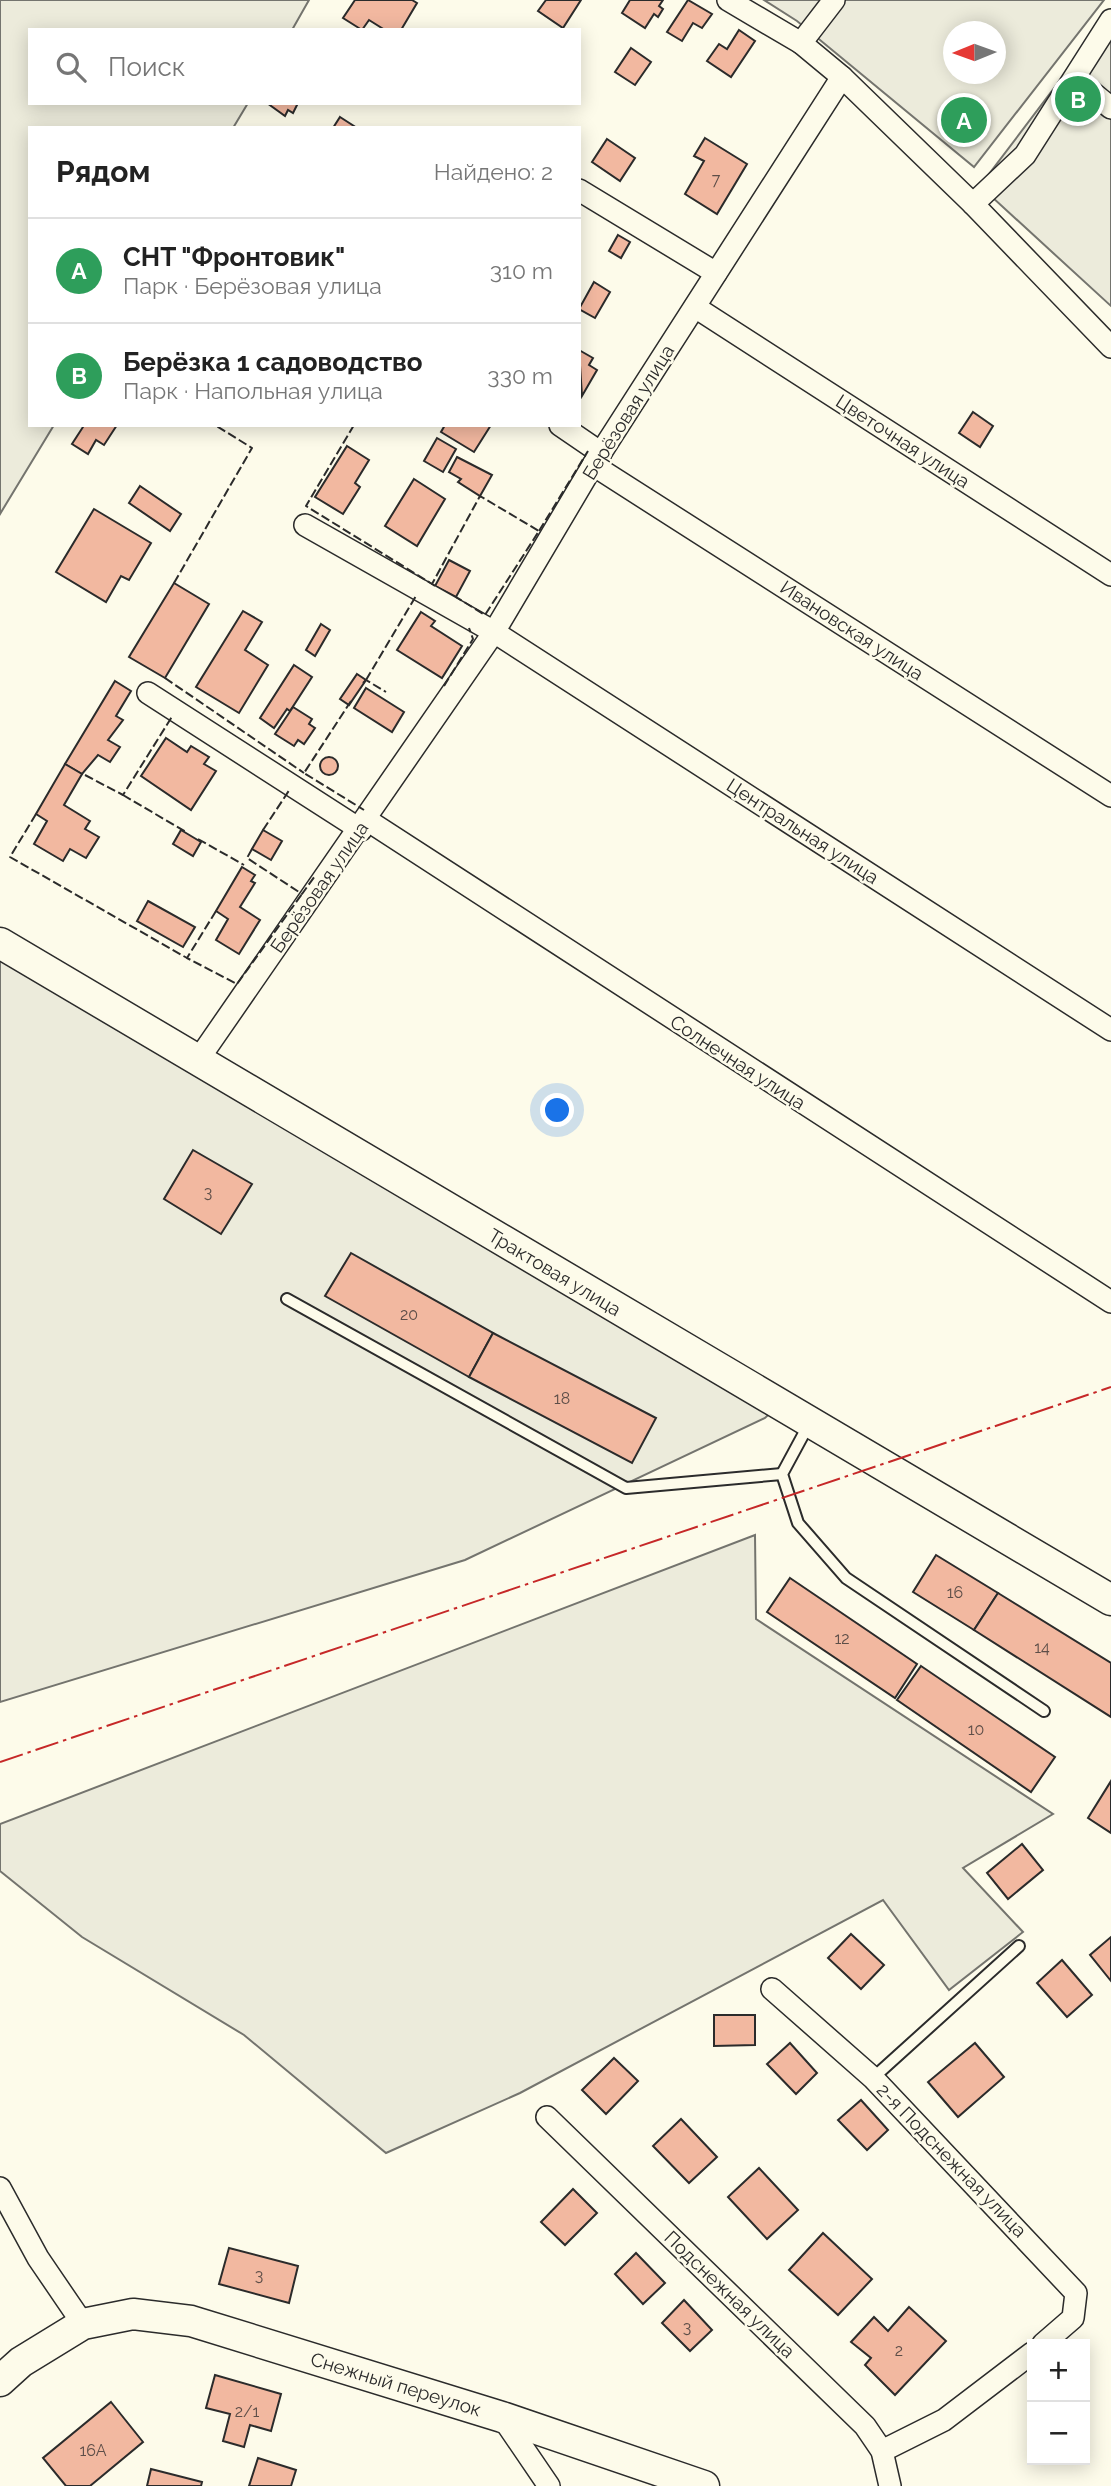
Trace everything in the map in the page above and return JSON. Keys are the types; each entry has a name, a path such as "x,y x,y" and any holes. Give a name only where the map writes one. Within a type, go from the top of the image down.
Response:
{"street":[{"path":"728,0 802,43 842,77 974,204 1111,347"},
{"path":"802,43 834,0"},
{"path":"974,204 1025,155 1076,79 1111,20"},
{"name":"Берёзовая улица","path":"198,1060 364,825 494,632 597,459 842,77"},
{"path":"1076,79 1111,108"},
{"path":"581,191 716,273"},
{"name":"Цветочная улица","path":"695,307 1111,575"},
{"name":"Ивановская улица","path":"562,427 597,459 1111,796"},
{"name":"Центральная улица","path":"305,525 494,632 1111,1030"},
{"name":"Солнечная улица","path":"148,693 364,825 1111,1302"},
{"name":"Трактовая улица","path":"0,943 1111,1600"},
{"name":"2-я Подснежная улица","path":"772,1989 873,2078 1076,2292 1073,2318 1049,2339"},
{"name":"Подснежная улица","path":"547,2117 865,2426 882,2451 890,2486"},
{"path":"0,2188 27,2239 83,2324 21,2362 0,2381"},
{"name":"Снежный переулок","path":"83,2324 133,2314 191,2321 502,2417 704,2486"},
{"path":"882,2451 944,2420 1027,2357"},
{"path":"502,2417 549,2486"}],"lane":[{"path":"287,1299 626,1488 782,1474"},
{"path":"810,1422 782,1474 798,1523 846,1578 1044,1712"},
{"path":"873,2078 1019,1946"}],"shaded area":[{"path":"0,0 309,0 293,28 28,28 28,105 247,105 234,126 28,126 28,427 53,427 0,514"},
{"path":"764,0 1104,0 974,167 797,21"},
{"path":"1111,13 1111,306 980,186"},
{"path":"0,950 779,1405 765,1418 465,1560 0,1702"},
{"path":"755,1535 756,1619 1053,1814 963,1868 1023,1932 949,1990 883,1900 520,2093 386,2153 244,2035 82,1937 0,1871 0,1824"}],"building":[{"path":"355,0 412,0 417,3 402,28 382,28 369,20 363,28 359,28 343,18"},
{"path":"546,0 581,0 563,28 538,11"},
{"path":"630,0 663,0 659,6 663,9 658,17 654,14 645,28 622,13"},
{"path":"688,0 712,14 702,28 693,23 682,41 667,32"},
{"path":"739,30 755,41 731,77 707,61 719,44 727,49"},
{"path":"631,48 651,62 635,85 615,72"},
{"path":"270,105 297,105 293,113 288,110 285,116"},
{"path":"340,117 354,126 334,126"},
{"path":"705,138 747,164 717,214 685,194 704,161 694,156"},
{"path":"607,139 635,158 620,181 592,162"},
{"path":"618,235 630,242 621,258 609,251"},
{"path":"594,282 610,292 595,318 581,310"},
{"path":"581,351 593,358 589,365 597,370 582,396"},
{"path":"973,412 993,426 980,447 959,433"},
{"path":"83,427 116,427 104,445 96,440 88,454 72,444"},
{"path":"444,427 490,427 474,452 441,432"},
{"path":"437,438 456,449 443,472 424,461"},
{"path":"347,446 369,460 355,483 360,487 343,514 315,497"},
{"path":"457,457 492,475 480,496 458,482 461,479 449,472"},
{"path":"414,479 445,499 417,546 385,526"},
{"path":"140,486 181,514 170,531 129,503"},
{"path":"94,509 151,543 129,580 121,576 106,602 56,572"},
{"path":"449,560 470,571 456,597 435,586"},
{"path":"174,583 209,604 165,678 129,657"},
{"path":"243,611 262,622 245,650 268,665 239,713 196,687"},
{"path":"421,612 435,621 431,626 462,646 442,678 397,650"},
{"path":"321,624 330,630 315,656 306,650"},
{"path":"294,665 312,677 290,711 287,709 274,728 260,718"},
{"path":"357,674 366,680 349,705 340,699"},
{"path":"115,681 131,691 116,716 123,720 108,740 120,747 110,762 98,755 82,774 65,764"},
{"path":"366,688 404,712 392,732 354,708"},
{"path":"293,707 312,719 309,724 315,728 304,744 298,740 294,746 275,734"},
{"path":"166,738 187,752 191,746 209,757 204,764 216,771 191,810 141,776"},
{"path":"329,757 335,760 338,766 335,772 329,775 323,772 320,766 323,760"},
{"path":"65,764 82,774 64,805 90,821 85,829 99,837 86,858 70,849 63,861 34,844 47,821 36,814"},
{"path":"181,830 201,842 193,856 173,844"},
{"path":"263,830 282,841 271,860 252,849"},
{"path":"242,867 255,875 251,881 255,883 240,907 260,920 239,954 216,940 228,919 216,911"},
{"path":"148,901 195,927 183,947 137,921"},
{"path":"193,1150 252,1184 221,1234 164,1199"},
{"path":"351,1253 493,1333 469,1377 325,1296"},
{"path":"493,1333 656,1418 632,1463 469,1377"},
{"path":"936,1555 998,1593 974,1630 913,1592"},
{"path":"790,1578 917,1664 895,1698 767,1612"},
{"path":"998,1593 1111,1663 1111,1717 974,1630"},
{"path":"921,1666 1055,1757 1031,1792 897,1700"},
{"path":"1111,1781 1111,1833 1088,1818"},
{"path":"1022,1844 1043,1870 1008,1899 987,1873"},
{"path":"851,1934 884,1965 861,1989 828,1958"},
{"path":"1111,1937 1111,1981 1090,1955"},
{"path":"1062,1960 1092,1995 1067,2017 1037,1983"},
{"path":"714,2015 755,2015 755,2045 714,2046"},
{"path":"790,2043 817,2073 796,2094 767,2064"},
{"path":"975,2043 1004,2077 958,2117 928,2082"},
{"path":"614,2058 638,2081 606,2114 582,2090"},
{"path":"861,2100 888,2130 867,2150 838,2120"},
{"path":"681,2119 717,2157 689,2183 653,2146"},
{"path":"759,2168 798,2210 767,2239 728,2197"},
{"path":"573,2189 597,2213 565,2245 541,2222"},
{"path":"823,2233 872,2279 838,2315 789,2270"},
{"path":"229,2248 298,2266 289,2303 219,2284"},
{"path":"636,2253 665,2283 643,2304 615,2274"},
{"path":"684,2300 712,2330 690,2351 662,2323"},
{"path":"909,2307 946,2341 895,2395 865,2365 871,2358 851,2342 874,2317 888,2331"},
{"path":"215,2375 281,2394 271,2431 250,2425 244,2447 223,2441 230,2414 206,2408"},
{"path":"111,2402 143,2442 90,2486 66,2486 43,2458"},
{"path":"258,2458 296,2470 291,2486 249,2486"},
{"path":"151,2469 202,2482 201,2486 147,2486"}],"fence":[{"path":"174,583 252,448 218,427"},
{"path":"353,427 306,506 432,584"},
{"path":"539,531 588,451"},
{"path":"435,586 432,584 480,496 539,531 485,615 456,597"},
{"path":"366,680 416,596"},
{"path":"444,686 473,639 469,628"},
{"path":"165,678 304,773"},
{"path":"363,683 366,680 386,692"},
{"path":"351,701 304,773 364,810"},
{"path":"85,775 123,795 173,715"},
{"path":"263,830 290,789"},
{"path":"123,795 186,832"},
{"path":"36,814 10,857 187,958"},
{"path":"198,839 244,865"},
{"path":"252,849 247,858 302,894 315,876"},
{"path":"216,911 187,958 237,984 302,894"}],"power":[{"path":"0,1762 1111,1387"}],"place":[{"name":"Берёзка 1 садоводство","path":"1078,99"},
{"name":"СНТ \"Фронтовик\"","path":"964,120"}]}
